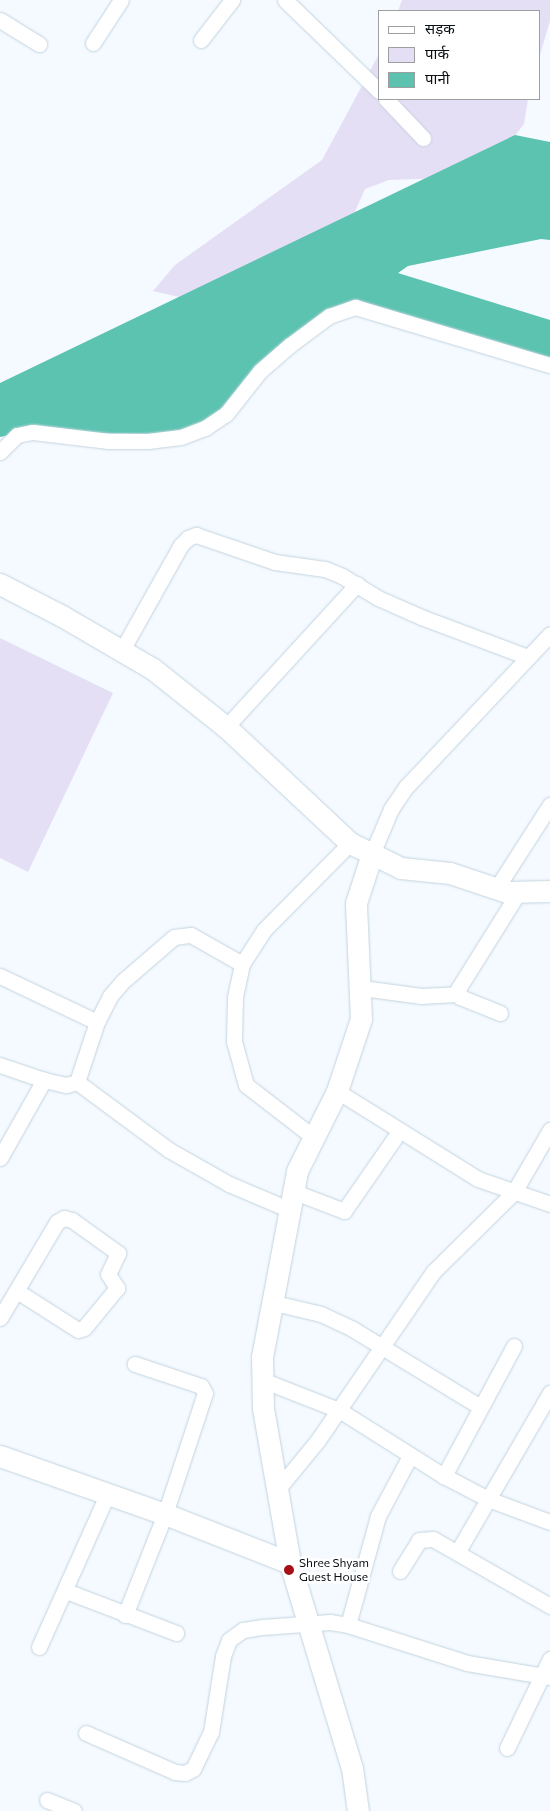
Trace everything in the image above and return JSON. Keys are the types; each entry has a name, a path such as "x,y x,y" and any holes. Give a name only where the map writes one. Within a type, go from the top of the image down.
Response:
{"street":[{"path":"92,43 121,0"},
{"path":"201,40 232,0"},
{"path":"285,0 378,90"},
{"path":"0,20 40,44"},
{"path":"387,100 423,138"},
{"path":"0,452 16,435 33,432 108,441 148,441 181,437 205,428 226,414 260,371 290,345 328,316 355,307 550,365"},
{"path":"122,650 188,538 207,537 275,562 325,570 421,617 528,657"},
{"path":"0,584 122,650 153,670 226,727 350,843 400,868 450,873 496,889 518,893 550,891"},
{"path":"226,727 357,584"},
{"path":"358,1811 352,1768 290,1563 263,1408 262,1357 270,1302 290,1200 312,1136 337,1091 361,1020 362,988 356,903 372,854 391,809 406,787 550,634"},
{"path":"496,889 550,805"},
{"path":"312,1136 246,1085 234,1041 234,997 242,964 264,930 350,843"},
{"path":"457,994 518,893"},
{"path":"77,1082 97,1022 123,981 182,934 191,934 242,964"},
{"path":"0,976 97,1022"},
{"path":"362,988 421,996 457,994 500,1013"},
{"path":"0,1065 44,1080 66,1085 77,1082"},
{"path":"0,1158 44,1080"},
{"path":"77,1082 169,1150 229,1184 290,1200 344,1211 400,1130"},
{"path":"337,1091 478,1178 550,1204"},
{"path":"278,1490 339,1410 433,1272 514,1192 550,1130"},
{"path":"0,1318 57,1222 64,1218 72,1220 118,1253 108,1274 117,1288 78,1330 17,1291"},
{"path":"270,1302 321,1314 382,1345 479,1406"},
{"path":"444,1476 479,1406 514,1346"},
{"path":"125,1615 165,1514 205,1393 200,1386 135,1364"},
{"path":"262,1380 339,1410 444,1476 488,1499 550,1522"},
{"path":"458,1551 550,1393"},
{"path":"0,1456 165,1514 290,1563"},
{"path":"348,1625 378,1516 410,1456"},
{"path":"39,1647 66,1591 108,1493"},
{"path":"400,1571 419,1540 426,1537 458,1551 550,1606"},
{"path":"66,1591 125,1615 176,1632"},
{"path":"86,1733 175,1772 185,1773 193,1769 211,1732 223,1656 229,1640 243,1630 309,1624 348,1625 425,1652 545,1677"},
{"path":"507,1748 545,1677 550,1659"},
{"path":"47,1800 74,1811"}],"green space":[{"path":"402,0 550,0 550,21 540,55 540,10 398,10"},
{"path":"378,56 378,100 528,100 524,124 500,155 446,178 389,180 365,189 346,232 192,300 153,291 175,265 322,160"},
{"path":"0,638 113,693 28,872 0,858"}],"water":[{"path":"515,135 550,142 550,240 541,239 408,266 398,273 550,320 550,362 356,302 272,361 215,425 159,434 25,432 0,437 0,383"}],"place":[{"name":"Shree Shyam Guest House","path":"289,1570"}]}
